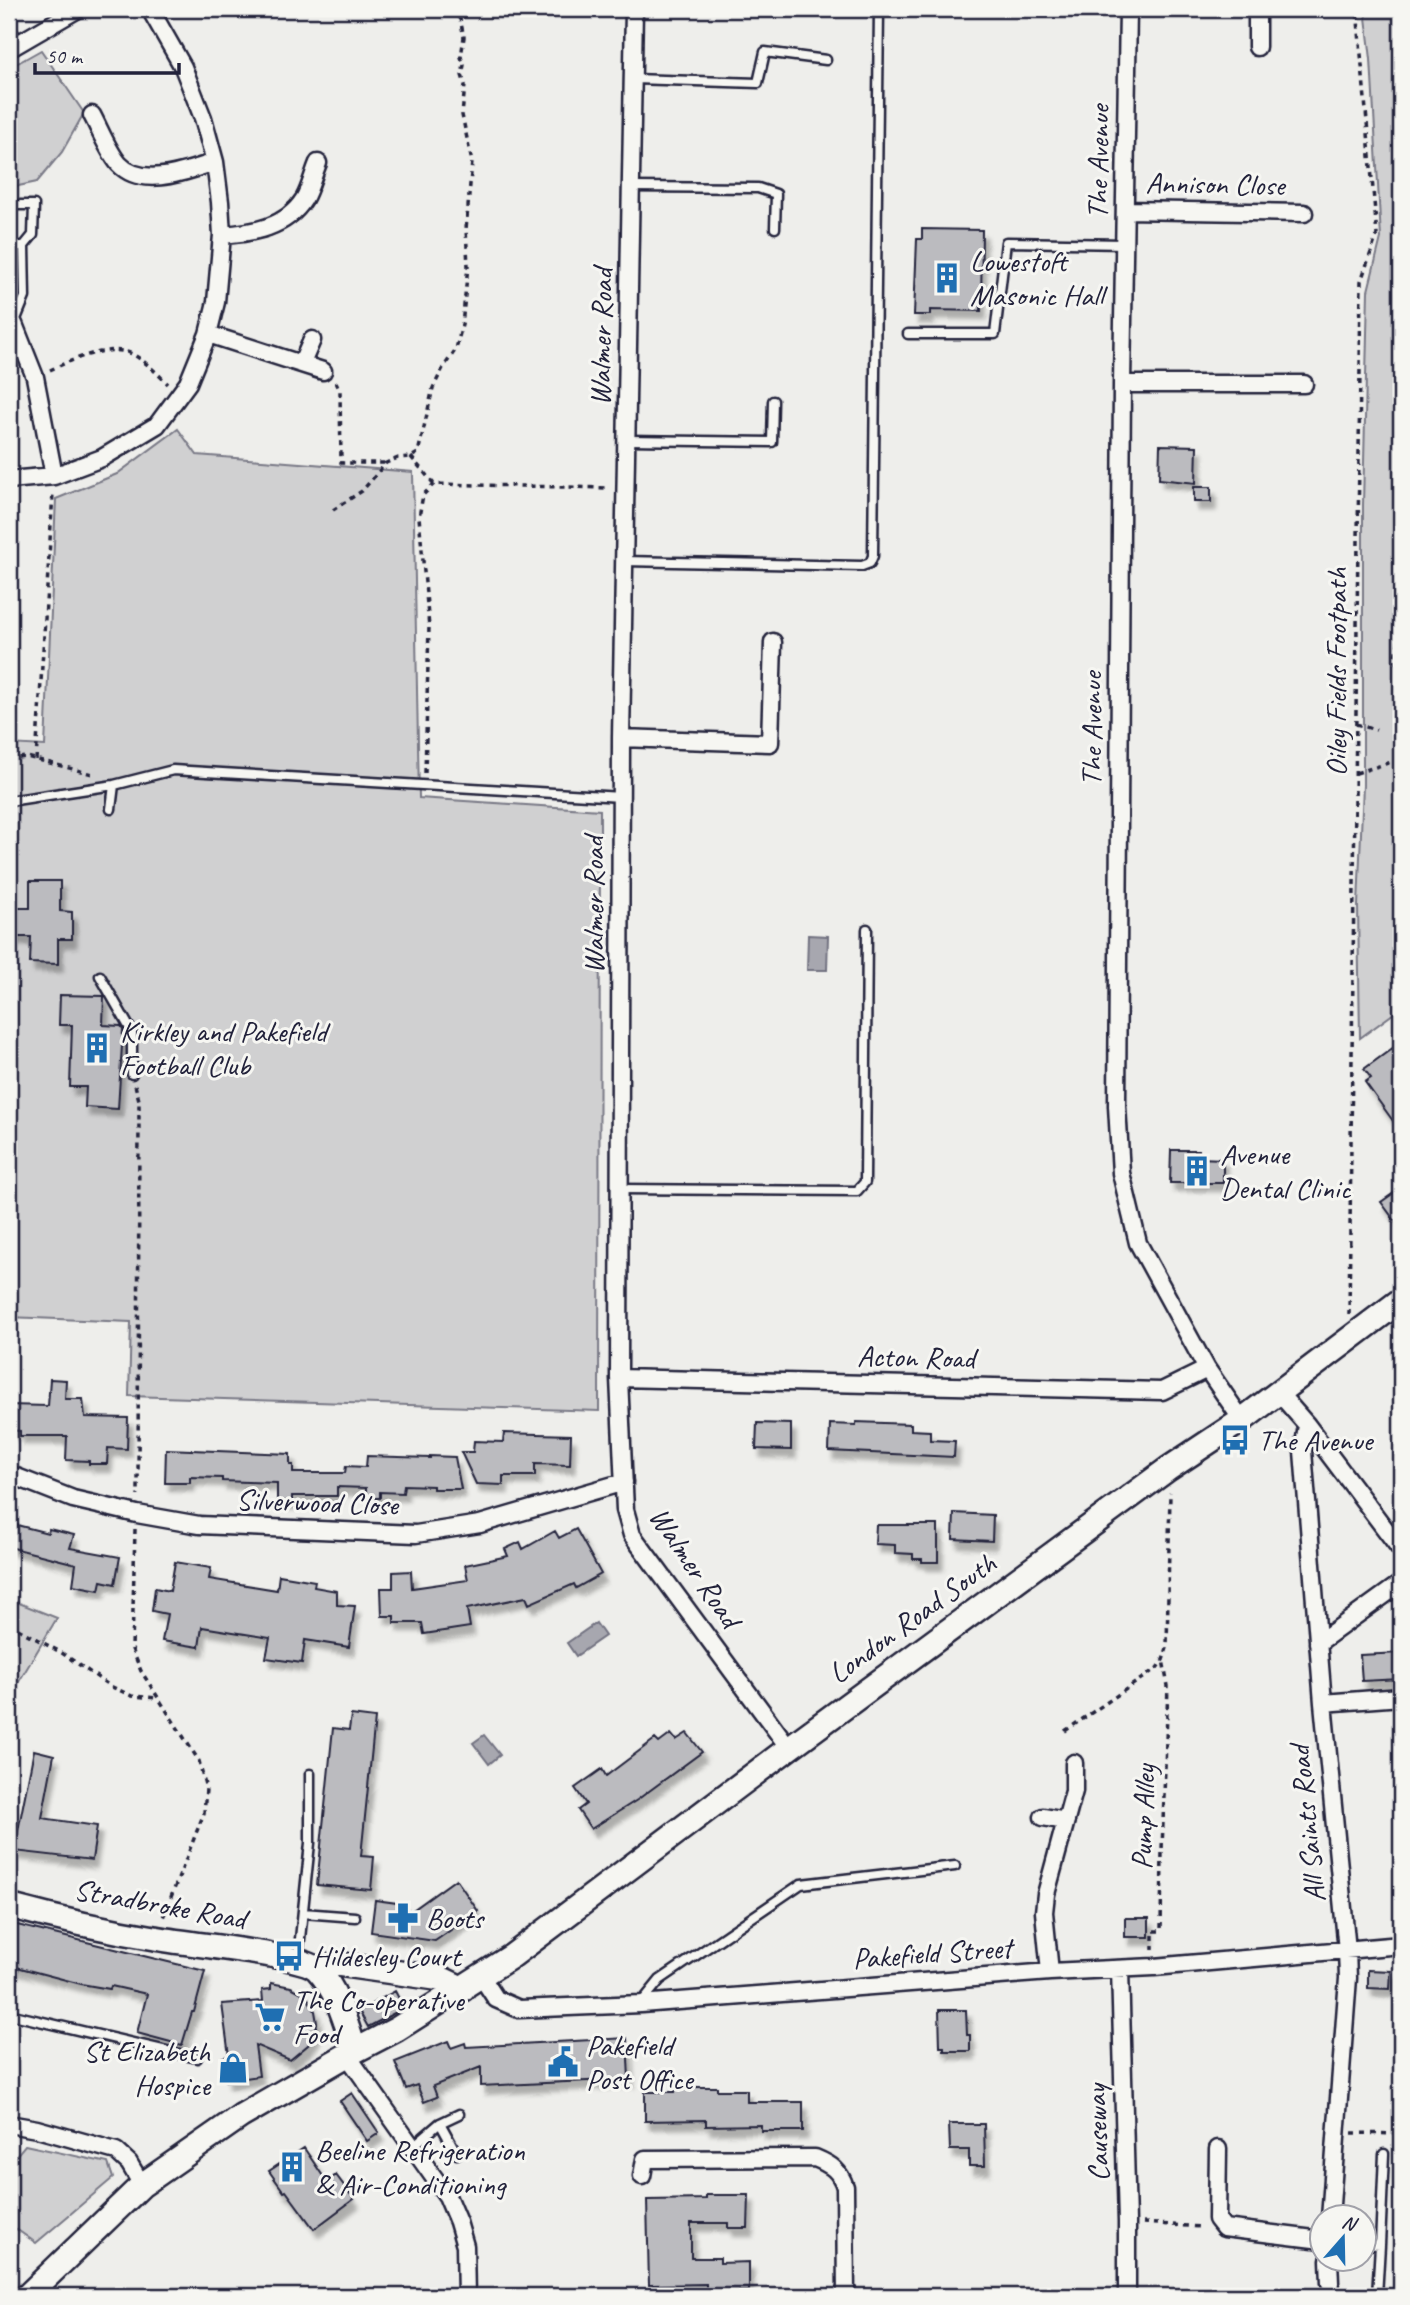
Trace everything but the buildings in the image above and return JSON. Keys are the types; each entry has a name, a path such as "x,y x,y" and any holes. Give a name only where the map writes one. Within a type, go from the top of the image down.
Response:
{"main road":[{"name":"London Road South","path":"27,2296 142,2185 242,2116 397,2029 512,1956 789,1748 1168,1469 1242,1420 1401,1300"},
{"name":"Stradbroke Road","path":"9,1906 155,1938 282,1957 308,1966 337,1965 472,1983"},
{"path":"308,1966 338,2001 351,2053"}],"street":[{"path":"14,45 78,9"},
{"path":"9,480 54,476 102,458 157,425 188,383 208,334 216,302 222,235 215,162 203,118 183,66 150,9"},
{"name":"Walmer Road","path":"634,9 621,738 619,1378 625,1510 632,1535 789,1748"},
{"name":"The Avenue","path":"1128,9 1122,384 1117,1092 1121,1173 1138,1243 1207,1369 1242,1420"},
{"path":"1257,9 1257,47"},
{"path":"92,115 118,163 132,174 171,176 215,162"},
{"path":"222,235 249,233 280,223 303,200 318,163"},
{"name":"Annison Close","path":"1125,210 1304,213"},
{"path":"11,324 35,377 54,476"},
{"path":"208,334 323,370"},
{"path":"302,363 312,340"},
{"path":"1122,384 1304,384"},
{"path":"621,738 770,743 774,642"},
{"name":"Acton Road","path":"619,1378 1162,1391 1207,1369"},
{"path":"1279,1392 1401,1549"},
{"name":"All Saints Road","path":"1307,1425 1303,1451 1348,1978 1331,2204"},
{"name":"Silverwood Close","path":"9,1474 74,1499 198,1525 416,1534 480,1524 624,1482"},
{"path":"1318,1643 1401,1583"},
{"path":"1323,1703 1401,1697"},
{"path":"1050,1972 1044,1912 1046,1894 1074,1791 1074,1763"},
{"path":"1044,1817 1066,1821"},
{"name":"Pakefield Street","path":"472,1983 496,1999 519,2009 641,2004 1050,1972 1154,1967 1401,1945"},
{"name":"Causeway","path":"1120,1969 1128,2222 1127,2296"},
{"path":"351,2053 447,2196 465,2246 466,2296"},
{"path":"9,2124 116,2151 130,2163 142,2185"},
{"path":"1218,2149 1217,2219 1224,2228 1308,2239"},
{"path":"642,2176 643,2151 816,2158 830,2164 841,2175 845,2187 846,2296"},
{"path":"1330,2274 1330,2283"}],"lane":[{"path":"624,561 862,566 870,563 873,556 879,9"},
{"path":"9,27 14,45"},
{"path":"632,79 758,83 765,52 826,60"},
{"path":"631,187 758,188 776,194 775,228"},
{"path":"9,205 34,205 33,235 24,246 25,297 11,324"},
{"path":"908,334 995,334 1006,242 1125,244"},
{"path":"9,246 24,246"},
{"path":"628,440 772,442 773,401"},
{"path":"9,801 114,785 173,770 621,797"},
{"path":"111,809 114,785"},
{"path":"620,1189 857,1191 865,1182 867,929"},
{"path":"100,976 132,1032 132,1074"},
{"path":"308,1966 303,1913 310,1843 310,1774"},
{"path":"641,2004 660,1980 801,1884 955,1867"},
{"path":"303,1913 355,1917"},
{"path":"9,2014 197,2058"},
{"path":"412,2147 440,2123 459,2114"},
{"path":"440,2123 457,2154"},
{"path":"1377,2296 1384,2154"}],"path":[{"path":"323,370 334,378 340,391 341,463 386,463 418,453 433,388 456,349 462,325 468,266 466,229 472,162 462,115 466,85 462,75 464,65 461,57 464,37 460,19 450,9"},
{"name":"Oiley Fields Footpath","path":"1349,1338 1361,281 1377,235 1357,9"},
{"path":"35,377 74,360 116,349 134,355 180,395"},
{"path":"411,457 434,484"},
{"path":"333,510 362,491 386,463"},
{"path":"36,760 54,476"},
{"path":"424,785 429,626 419,517 423,495 434,484 625,488"},
{"path":"1401,631 1394,659 1401,671"},
{"path":"1356,724 1376,730"},
{"path":"9,759 27,757 98,776 114,785"},
{"path":"1356,773 1401,759"},
{"path":"1065,1731 1157,1668 1163,1660 1167,1648 1170,1493 1168,1469"},
{"path":"9,1624 62,1653 110,1686 132,1696 158,1698"},
{"name":"Pump Alley","path":"1154,1967 1153,1931 1161,1931 1168,1686 1163,1660"},
{"path":"1336,2133 1401,2134"},
{"path":"1128,2222 1224,2228"}],"shaded area":[{"path":"1365,9 1401,9 1401,1008 1360,1038 1358,906 1363,785 1363,505 1368,291 1381,238 1371,59"},
{"path":"41,50 84,113 62,152 37,182 9,188 9,68"},
{"path":"178,429 197,455 413,472 419,798 600,810 599,1411 129,1396 131,1322 9,1317 9,744 45,746 56,499 117,474"},
{"path":"808,935 828,936 827,970 807,970"},
{"path":"9,1599 57,1618 11,1695 9,1694"},
{"path":"596,1623 605,1636 576,1656 567,1643"},
{"path":"484,1735 500,1755 489,1764 473,1743"},
{"path":"25,2145 108,2163 113,2178 36,2243 9,2224 9,2164"}],"place":[{"name":"Lowestoft Masonic Hall","path":"947,278"},
{"name":"Kirkley and Pakefield Football Club","path":"97,1048"},
{"name":"Avenue Dental Clinic","path":"1197,1171"},
{"name":"The Avenue","path":"1235,1440"},
{"name":"Boots","path":"403,1918"},
{"name":"Hildesley Court","path":"289,1956"},
{"name":"The Co-operative Food","path":"270,2017"},
{"name":"Pakefield Post Office","path":"563,2062"},
{"name":"St Elizabeth Hospice","path":"233,2068"},
{"name":"Beeline Refrigeration & Air-Conditioning","path":"292,2167"}]}
